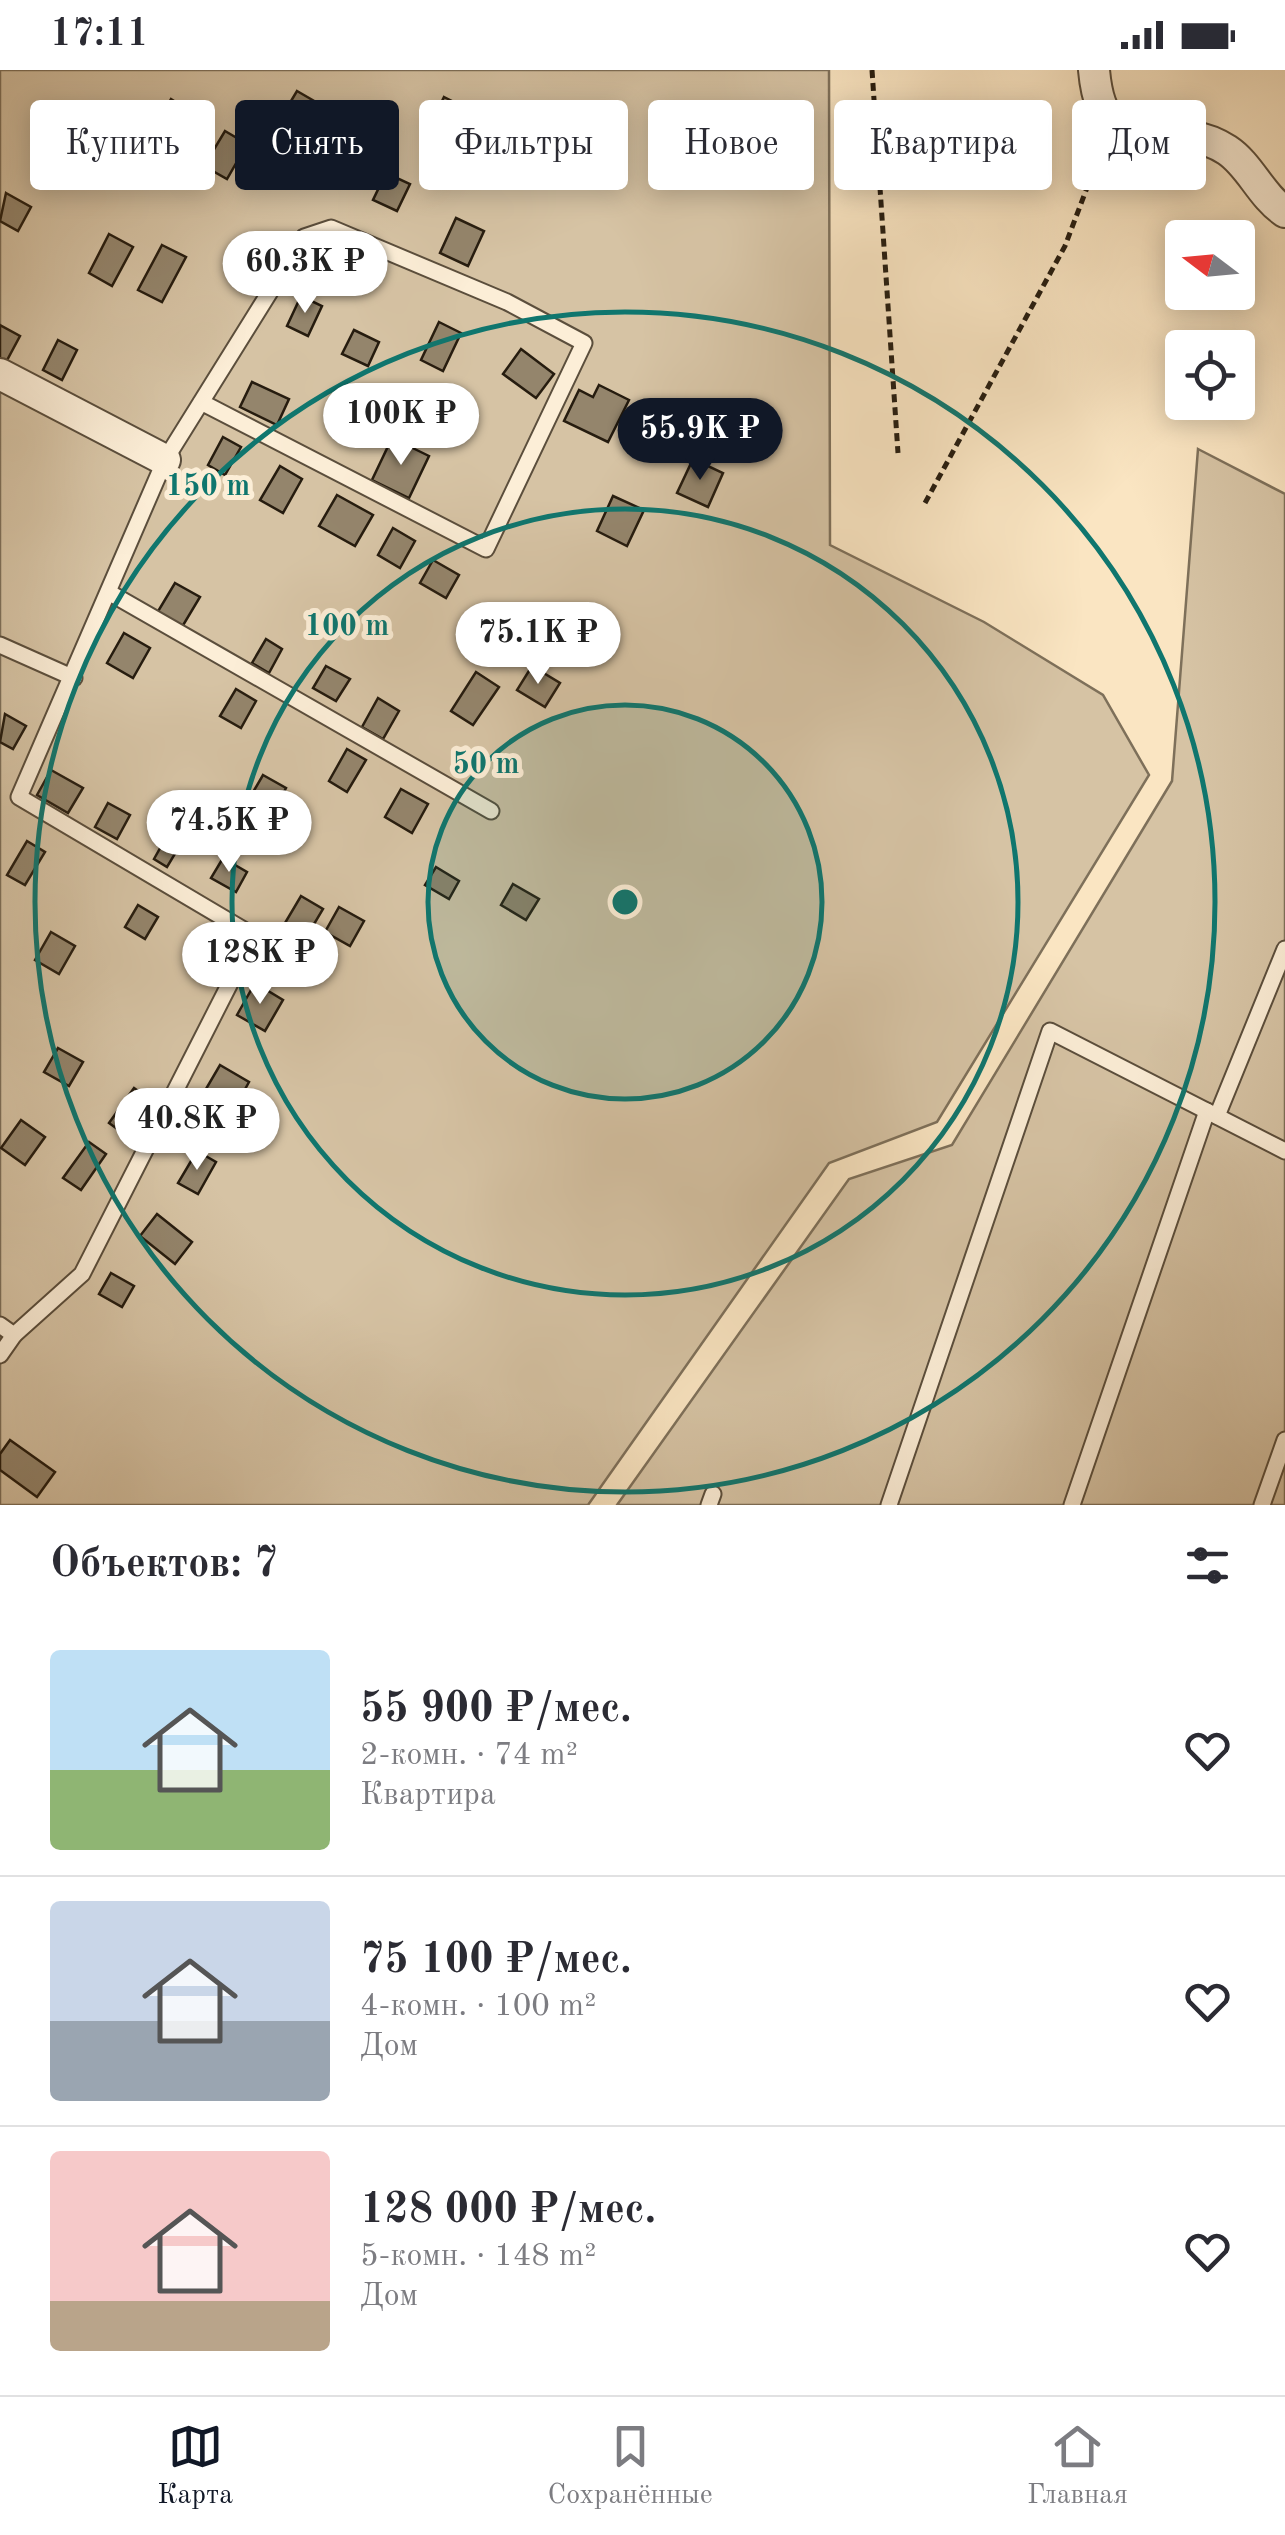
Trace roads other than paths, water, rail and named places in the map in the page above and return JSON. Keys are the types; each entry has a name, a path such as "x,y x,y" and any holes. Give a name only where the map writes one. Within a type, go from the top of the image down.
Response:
{"street":[{"path":"1094,70 1097,104 1110,125 1134,135 1197,136 1229,150 1285,212"},
{"path":"0,374 165,460"}],"lane":[{"path":"0,1355 7,1330 82,1274 254,936 19,797 74,678 165,460 304,237 332,228 506,302 584,343 486,549 202,402"},
{"path":"110,594 491,811"},
{"path":"0,645 74,678"},
{"path":"1072,1505 1212,1114 1285,948"},
{"path":"888,1505 1050,1031 1285,1151"},
{"path":"1262,1505 1285,1440"}]}
